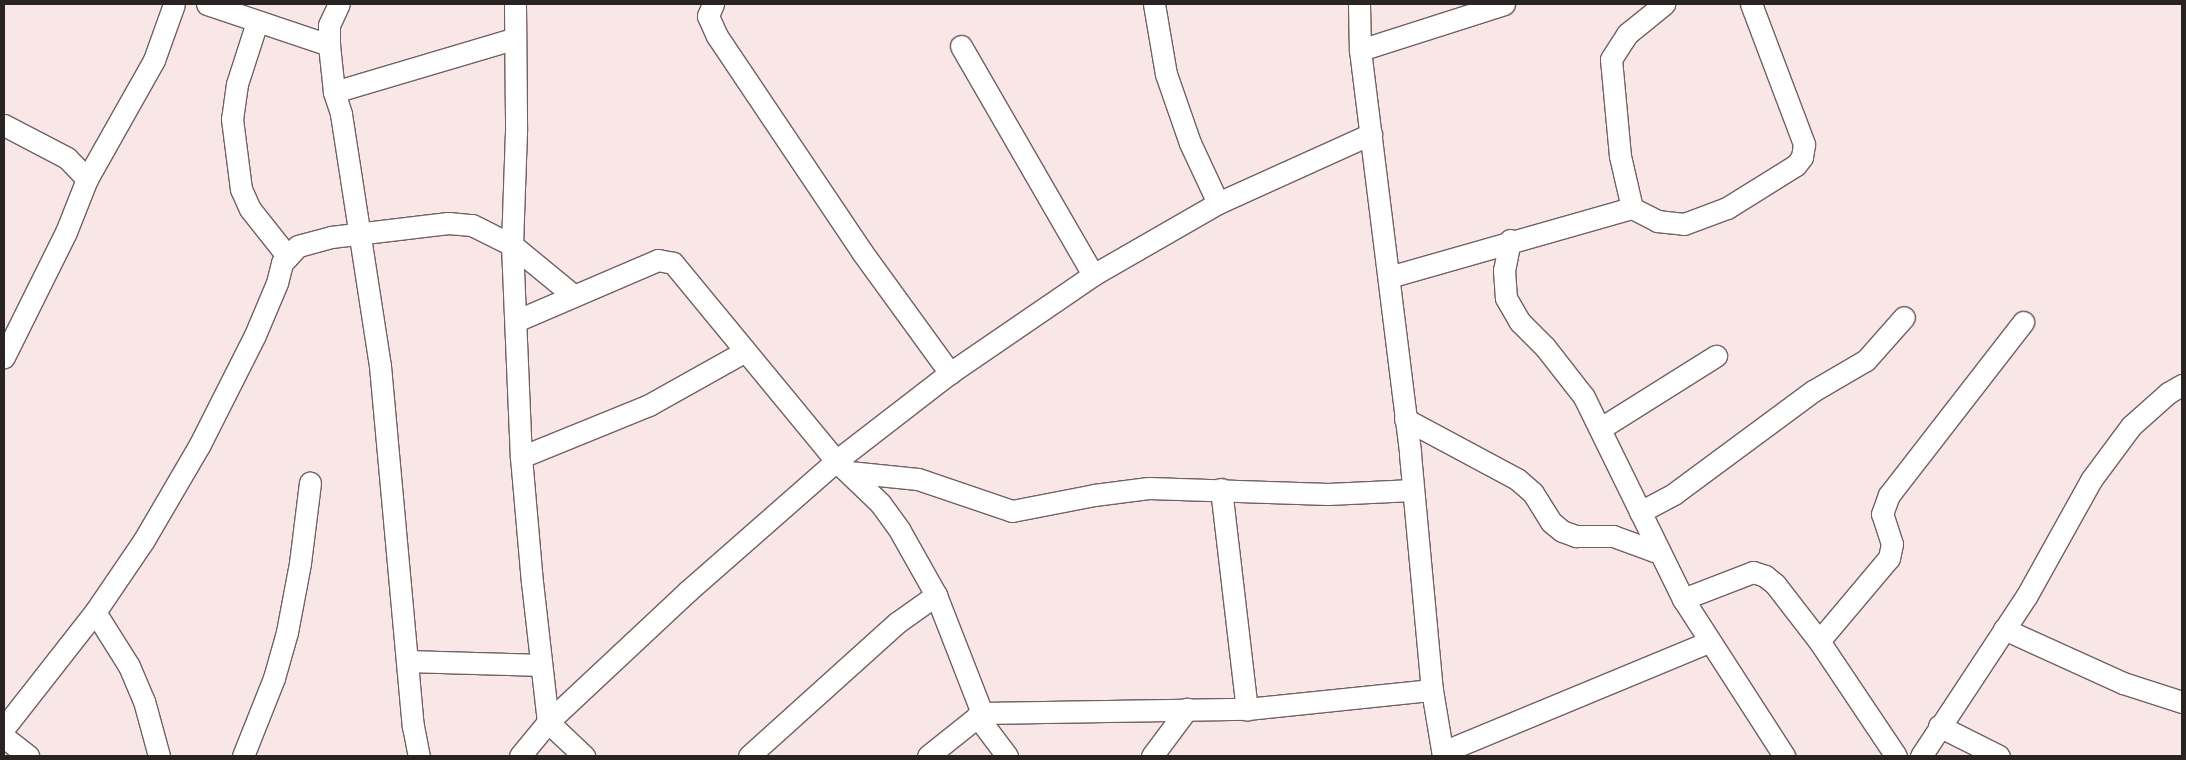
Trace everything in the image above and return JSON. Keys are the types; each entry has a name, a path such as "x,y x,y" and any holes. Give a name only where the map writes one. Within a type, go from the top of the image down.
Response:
{"street":[{"path":"4,357 10,330 66,232 87,179 154,60 174,4"},
{"path":"207,4 257,22 329,35"},
{"path":"318,4 329,35 334,92 342,114 380,366 419,756"},
{"path":"329,35 339,4"},
{"path":"515,4 513,39 516,131 512,245 518,320 515,347 521,457 548,722 584,756"},
{"path":"713,4 708,16 717,36 862,252 950,373"},
{"path":"1154,4 1166,74 1190,143 1218,203"},
{"path":"1359,4 1360,50 1405,418 1432,690 1443,754 1708,642"},
{"path":"1360,50 1504,4"},
{"path":"1632,208 1620,156 1611,59 1626,34 1664,4"},
{"path":"1389,277 1510,240 1632,208 1657,221 1684,224 1727,208 1796,165 1802,157 1804,144 1751,4"},
{"path":"257,22 237,84 232,119 241,189 250,209 288,257"},
{"path":"334,92 513,39"},
{"path":"961,46 1093,275"},
{"path":"4,125 67,158 87,179"},
{"path":"520,756 548,722 688,591 842,467 950,373 1093,275 1218,203 1371,134"},
{"path":"4,728 95,612 144,540 199,446 255,334 277,283 282,263 298,246 359,234 448,222 488,231 512,245 573,294"},
{"path":"1510,240 1504,270 1506,298 1520,322 1545,347 1584,397 1601,428 1683,599 1708,642 1784,756"},
{"path":"518,320 573,294 666,260 689,279 744,352 842,467 880,504 900,531 936,595 980,715 1007,756"},
{"path":"1640,512 1675,492 1813,391 1866,360 1904,317"},
{"path":"1819,641 1889,558 1892,544 1882,514 1889,495 2024,322"},
{"path":"521,457 649,405 744,352"},
{"path":"1601,428 1716,356"},
{"path":"1921,756 2004,629 2091,480 2131,426 2168,393 2182,385"},
{"path":"1405,418 1517,479 1533,493 1551,522 1562,531 1576,536 1613,536 1660,553"},
{"path":"842,467 918,479 1012,511 1094,495 1149,488 1328,494 1413,490"},
{"path":"243,756 274,678 287,632 300,563 310,483"},
{"path":"1221,489 1247,709"},
{"path":"1683,599 1754,572 1776,584 1819,641 1896,756"},
{"path":"750,756 898,622 936,595"},
{"path":"95,612 129,666 144,700 159,756"},
{"path":"2004,629 2123,683 2182,702"},
{"path":"408,661 541,665"},
{"path":"928,756 980,715 1247,709 1432,690"},
{"path":"1152,756 1187,709"},
{"path":"1939,726 1999,756"},
{"path":"4,738 28,756"}]}
